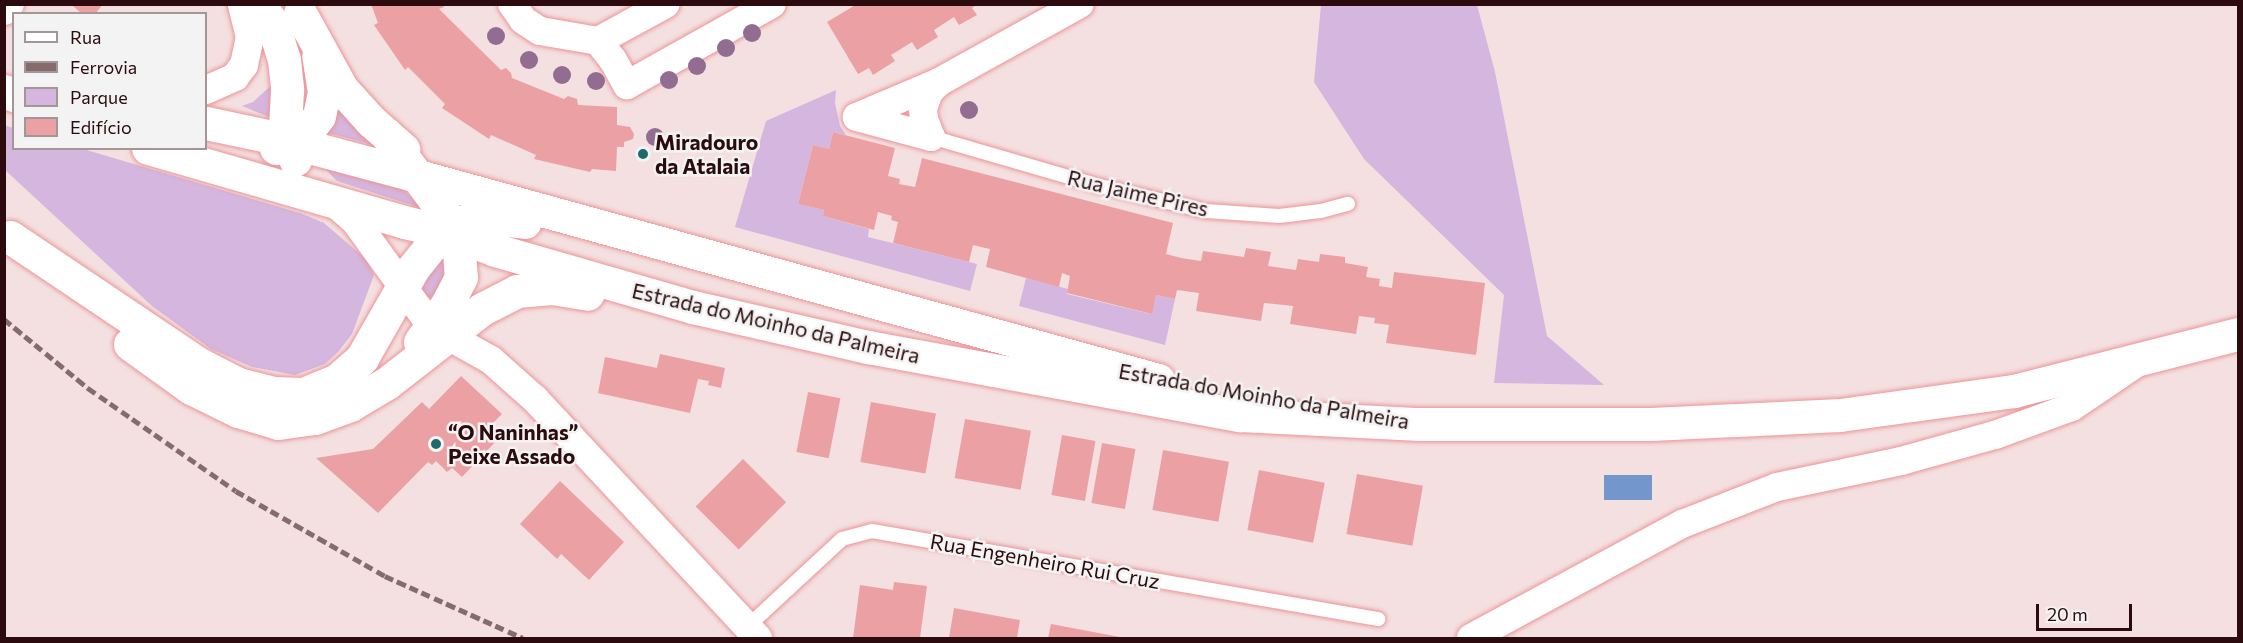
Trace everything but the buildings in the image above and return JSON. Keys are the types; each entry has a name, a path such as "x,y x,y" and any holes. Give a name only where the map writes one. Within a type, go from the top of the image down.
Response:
{"main road":[{"path":"259,4 273,24 284,59 287,90 285,124 299,168 309,181 332,201"},
{"path":"202,150 234,156 264,152 306,133 316,121 324,92 318,56 297,9"},
{"path":"297,9 342,89 386,134 445,214 459,251 461,277 448,327"},
{"name":"Estrada do Moinho da Palmeira","path":"207,123 290,142 418,176 1151,378 1420,424"},
{"path":"386,134 440,174 506,201"},
{"name":"Estrada do Moinho da Palmeira","path":"155,150 451,233 495,250 693,307 868,347 1240,415 1420,424 1651,424 1840,415 2013,391 2238,334"},
{"path":"8,233 199,364 238,384 274,393 303,394 336,381 362,358 414,267 432,245 465,221 481,217 517,220 730,282 895,309"},
{"path":"8,233 119,336 191,388 238,411 278,423 315,418 350,405 387,383 448,327 517,291 552,288 804,332"}],"street":[{"path":"4,11 10,4"},
{"path":"207,90 235,77 244,65 250,37 242,4"},
{"path":"512,4 523,20 540,31 598,41 666,4"},
{"path":"598,41 613,60 627,85 772,4"},
{"path":"931,137 857,117 939,82 1080,4"},
{"path":"931,137 924,120 924,109 929,92 939,82"},
{"path":"332,201 355,221 402,288 535,399 752,633"},
{"path":"1471,639 1682,524 1777,488 1901,461 1995,435 2072,407 2142,360"}],"lane":[{"name":"Rua Jaime Pires","path":"931,137 1100,186 1206,211 1279,216 1298,215 1348,204"},
{"name":"Rua Engenheiro Rui Cruz","path":"752,633 842,540 872,531 1378,619"}],"green space":[{"path":"1321,5 1477,5 1495,72 1547,336 1604,385 1494,383 1504,295 1364,159 1314,82"},
{"path":"275,82 269,117 242,106 253,102"},
{"path":"836,90 835,103 840,126 846,135 833,132 829,149 813,145 798,204 824,210 823,216 869,229 868,237 977,264 970,291 735,227 766,121"},
{"path":"337,106 374,145 321,131"},
{"path":"4,125 12,128 12,150 86,150 303,214 324,223 366,259 374,275 352,334 325,364 295,375 252,367 211,349 152,306 5,170"},
{"path":"318,162 400,187 424,209 337,181"},
{"path":"442,254 449,270 432,297 426,297 418,282"},
{"path":"1026,278 1068,289 1067,294 1151,314 1156,295 1175,299 1165,345 1019,306"}],"water":[{"path":"1604,475 1652,475 1652,500 1604,500"}],"railway":[{"path":"4,319 88,388 236,491 385,576 523,638"}],"place":[{"name":"Miradouro da Atalaia","path":"643,154"},
{"name":"“O Naninhas” Peixe Assado","path":"436,444"}]}
